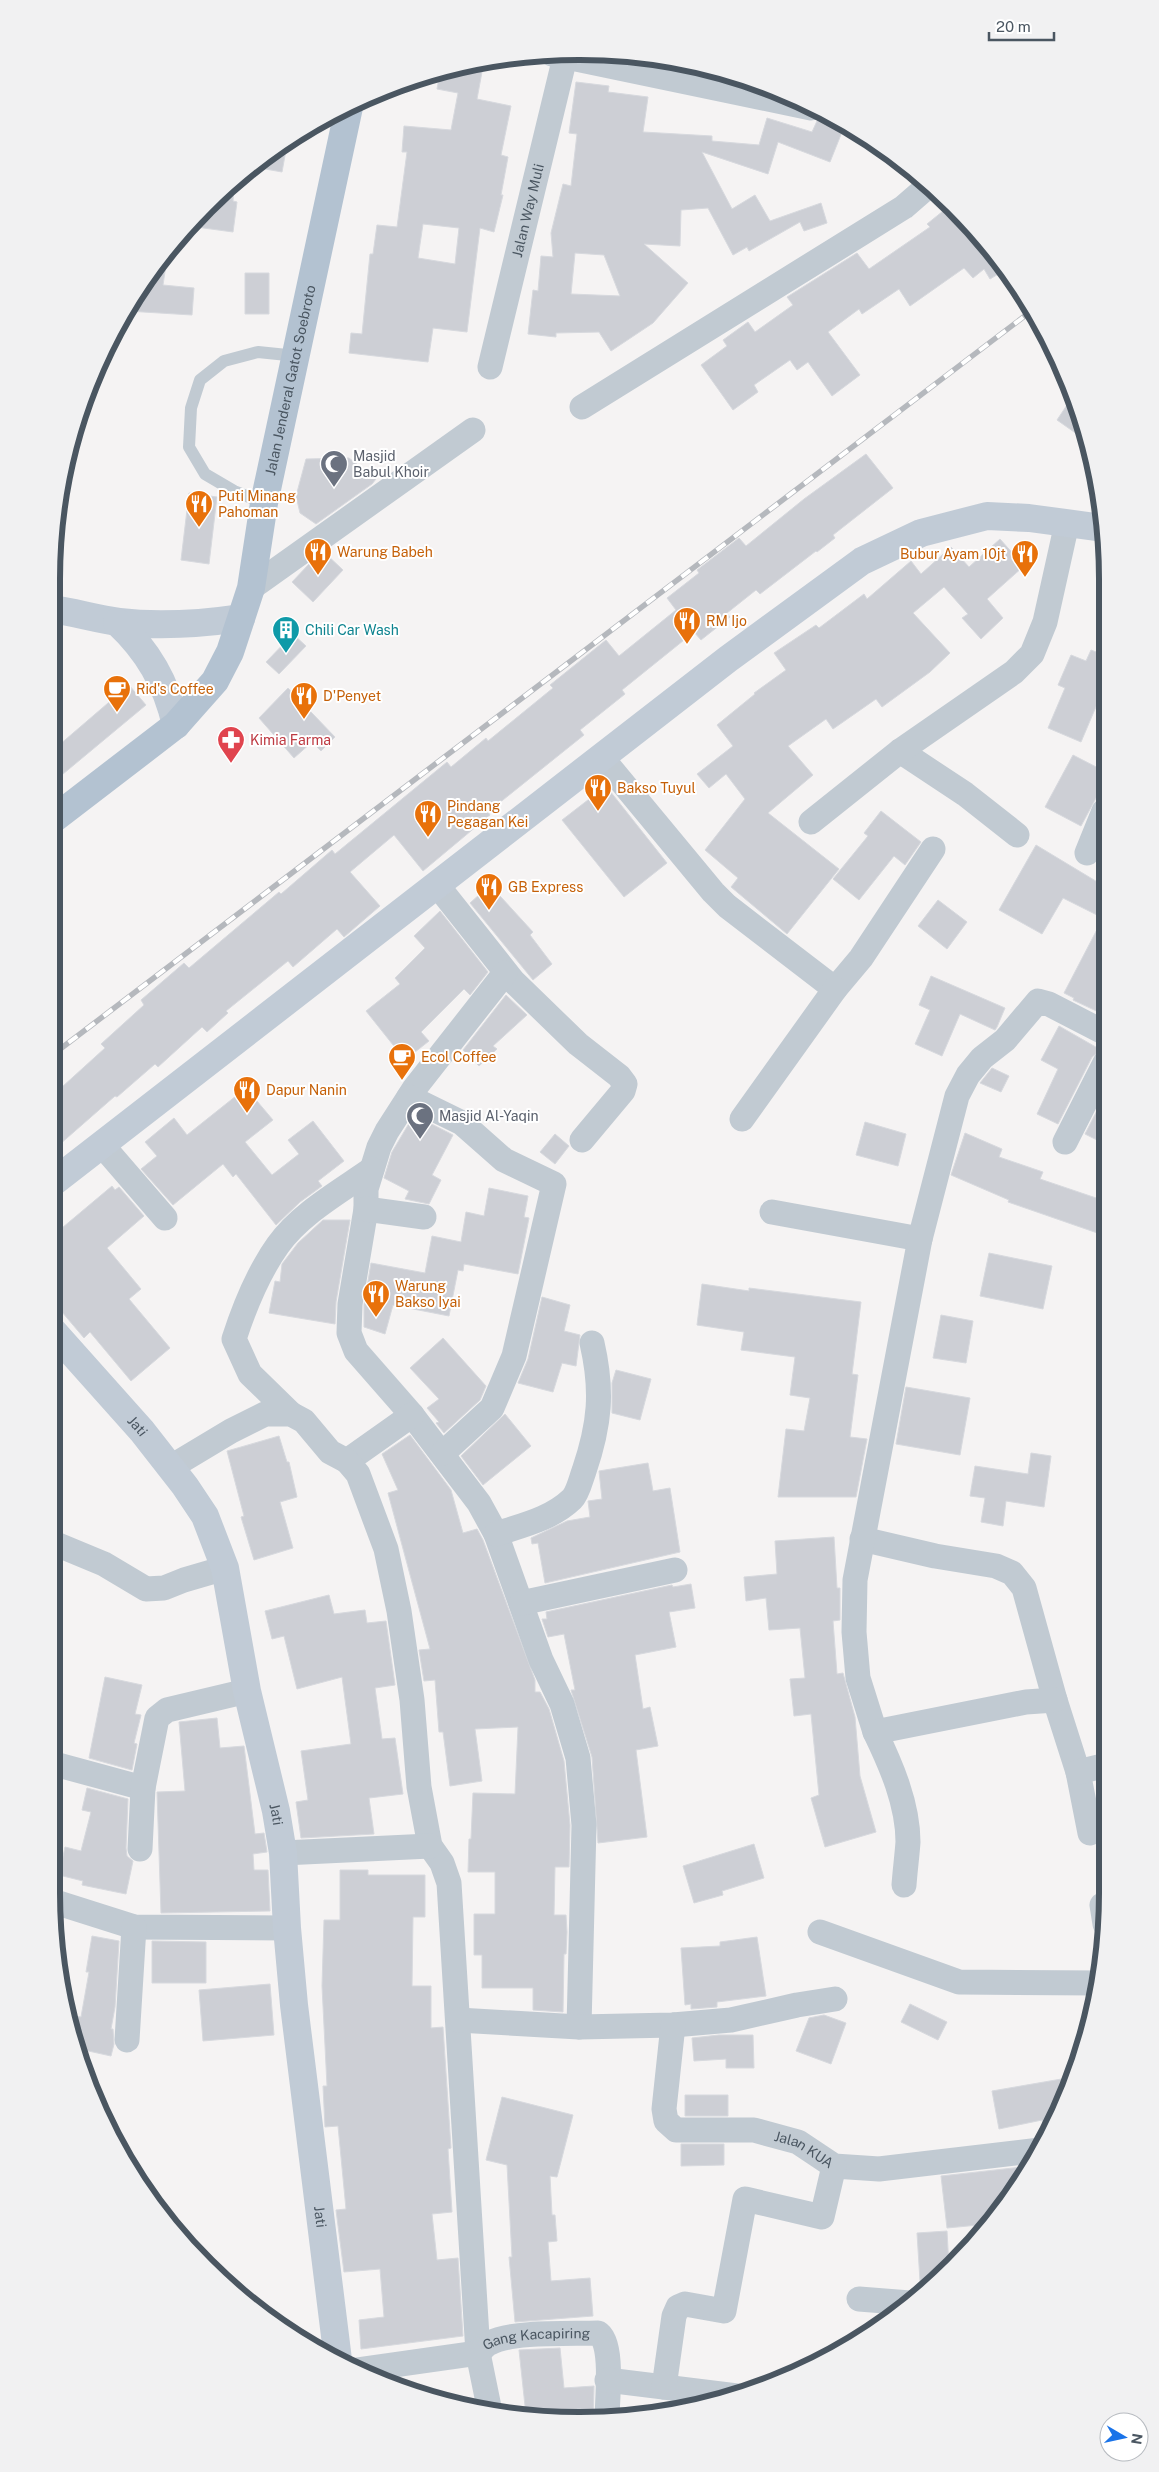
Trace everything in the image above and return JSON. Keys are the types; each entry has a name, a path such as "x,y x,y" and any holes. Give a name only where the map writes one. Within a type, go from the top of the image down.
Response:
{"main road":[{"name":"Jalan Jenderal Gatot Soebroto","path":"60,814 176,725 215,681 230,652 251,588 264,503 347,115"}],"street":[{"path":"590,60 782,102"},
{"name":"Jalan Way Muli","path":"490,367 560,61"},
{"path":"582,407 904,206 923,190"},
{"path":"251,588 473,430"},
{"path":"60,1177 836,578 889,547 921,533 987,516 1096,527"},
{"path":"811,822 900,751 1014,672 1032,654 1045,622 1067,523"},
{"path":"60,611 117,622 179,625 242,618"},
{"path":"117,622 150,657 167,694 176,725"},
{"path":"900,751 966,794 1017,836"},
{"path":"602,758 720,899 835,989"},
{"path":"1087,854 1099,824"},
{"path":"742,1119 835,989 861,958 933,849"},
{"path":"437,885 505,973 544,1012 625,1084 623,1091 582,1140"},
{"path":"505,973 409,1097 387,1131 366,1189 366,1209 350,1304 349,1334 356,1351 443,1453 479,1503 496,1534 541,1660 562,1704 578,1758 584,1825 580,2027"},
{"path":"904,1885 908,1841 902,1805 890,1763 875,1732 858,1678 854,1632 855,1580 920,1239 957,1096 968,1075 982,1058 1019,1026 1038,1001 1049,1004 1099,1030"},
{"path":"1065,1142 1099,1075"},
{"path":"409,1097 462,1123 504,1160 522,1170 540,1175 554,1184 514,1356 492,1408 443,1453"},
{"path":"102,1145 165,1218"},
{"path":"372,1169 301,1221 279,1244 246,1299 234,1339 250,1374 291,1414 304,1421 330,1452 347,1462 358,1474 386,1549 399,1611 412,1700 419,1787 430,1846 442,1863 449,1883 478,2353 488,2404"},
{"path":"366,1209 424,1217"},
{"path":"772,1212 920,1239"},
{"name":"Jati","path":"60,1339 142,1431 171,1467 205,1516 225,1568 247,1691 276,1811 283,1853 287,1928 337,2351"},
{"path":"496,1534 550,1516 574,1498 591,1450 600,1394 592,1343"},
{"path":"171,1467 231,1431 265,1414 291,1414"},
{"path":"347,1462 412,1415"},
{"path":"862,1539 935,1556 996,1566 1012,1573 1024,1588 1055,1700 1078,1772 1090,1834"},
{"path":"60,1546 104,1564 146,1589 164,1588 225,1568"},
{"path":"521,1603 675,1570"},
{"path":"140,1849 143,1788 157,1718 167,1710 247,1691"},
{"path":"875,1732 1026,1702 1055,1700"},
{"path":"60,1765 143,1788"},
{"path":"1078,1772 1099,1767"},
{"path":"283,1853 430,1846"},
{"path":"60,1904 134,1927 287,1928"},
{"path":"127,2040 134,1927"},
{"path":"820,1932 959,1982 1091,1982"},
{"path":"458,2020 580,2027 673,2025 731,2020 797,2005 835,2000"},
{"name":"Jalan KUA","path":"673,2025 664,2109 666,2121 676,2130 754,2130 798,2142 834,2166 879,2169 1029,2151"},
{"path":"664,2387 674,2316 678,2306 685,2304 724,2311 745,2199 822,2217 834,2166"},
{"path":"859,2299 899,2302"},
{"name":"Gang Kacapiring","path":"478,2353 488,2343 499,2340 531,2336 598,2333 602,2335 606,2345 607,2411"},
{"path":"372,2368 478,2353"},
{"path":"607,2380 716,2393"}],"lane":[{"path":"264,503 234,491 205,474 189,447 190,408 200,380 224,361 258,352 297,356"}],"building":[{"path":"482,69 477,99 511,106 501,155 508,157 501,195 503,195 494,232 480,228 467,332 433,328 428,362 349,353 351,333 362,334 370,254 373,254 377,225 397,227 407,152 402,152 404,126 451,130 458,93 437,89 439,80","holes":["423,224 459,228 455,264 418,258"]},
{"path":"576,82 609,86 608,92 648,97 643,132 712,136 712,141 759,145 767,118 812,132 819,119 842,132 830,162 778,142 768,174 702,152 732,209 755,195 770,221 821,203 827,223 804,231 800,222 749,251 747,247 733,255 708,208 681,210 680,246 644,244 688,283 653,323 611,351 599,332 556,333 556,337 528,334 533,290 538,291 541,256 553,257 551,233 563,184 571,186 577,134 569,133","holes":["575,253 604,255 620,296 571,294"]},
{"path":"286,152 282,172 261,168"},
{"path":"233,192 233,201 237,202 233,232 198,227"},
{"path":"945,210 970,237 999,274 990,279 984,269 973,278 964,268 910,306 899,289 862,314 859,309 828,332 860,375 832,396 808,362 797,370 790,360 754,385 758,392 733,410 701,365 727,346 723,340 748,322 755,332 793,305 787,297 857,253 869,269 930,227 927,224"},
{"path":"166,264 163,285 194,288 192,315 135,312"},
{"path":"245,273 269,273 269,314 245,314"},
{"path":"1068,404 1078,435 1057,420"},
{"path":"866,454 893,488 833,535 835,538 817,552 760,594 756,590 727,613 730,617 701,640 694,632 622,690 625,694 580,730 584,735 488,812 490,815 423,871 394,835 350,872 380,906 344,937 337,929 293,967 288,961 226,1011 228,1013 207,1032 202,1027 158,1067 155,1064 60,1144 60,1089 105,1048 101,1044 144,1005 141,1000 184,963 189,968 279,892 281,894 332,850 335,854 447,762 451,767 486,738 488,741 553,688 550,685 606,640 619,656 676,610 667,598 699,573 697,570 739,538 746,546 804,499"},
{"name":"Masjid Babul Khoir","path":"349,458 376,479 372,484 316,524 300,513 296,496 306,459"},
{"name":"Puti Minang Pahoman","path":"189,493 217,497 209,564 181,560"},
{"path":"1000,539 1024,566 987,599 1003,618 981,639 962,618 968,614 944,587 913,613 950,653 930,672 882,707 876,699 833,729 826,719 788,746 813,775 768,813 839,869 787,934 731,887 738,878 705,850 745,799 726,774 709,788 697,774 733,746 717,725 754,693 786,670 774,653 816,625 819,628 864,594 867,599 911,561 921,574 951,547 969,567"},
{"name":"Warung Babeh","path":"325,553 343,570 313,602 292,582 309,564"},
{"name":"Chili Car Wash","path":"293,634 306,646 279,674 266,662"},
{"path":"1091,650 1099,653 1099,702 1081,742 1048,728 1065,688 1058,685 1071,655 1086,661"},
{"path":"129,685 146,705 60,777 60,744"},
{"path":"288,688 335,737 321,751 312,742 294,758 259,718"},
{"path":"1073,755 1099,768 1099,792 1081,826 1045,807"},
{"path":"606,786 667,863 624,897 562,820"},
{"path":"881,811 921,842 905,865 894,856 859,900 833,879 868,836 864,833"},
{"path":"1036,845 1099,883 1099,916 1063,898 1042,934 999,910"},
{"path":"490,885 533,932 530,935 552,964 533,980 470,903"},
{"path":"938,900 967,922 947,949 918,926"},
{"path":"440,911 488,972 470,995 464,989 421,1032 429,1041 405,1060 366,1011 400,984 395,978 425,948 414,936"},
{"path":"1099,926 1099,1012 1073,1000 1074,998 1064,993"},
{"path":"931,976 1005,1008 995,1030 960,1014 942,1056 915,1044 930,1010 919,1005"},
{"path":"506,995 527,1015 493,1046 497,1049 479,1066 463,1050"},
{"path":"1059,1026 1099,1049 1099,1052 1092,1057 1058,1124 1037,1114 1058,1069 1041,1060"},
{"path":"992,1068 1009,1076 1001,1092 980,1083"},
{"path":"246,1088 273,1120 245,1142 272,1175 299,1154 288,1140 313,1121 344,1161 318,1181 322,1186 300,1202 276,1225 236,1174 233,1177 223,1164 173,1205 141,1169 157,1156 145,1142 174,1118 187,1135"},
{"path":"1099,1107 1099,1141 1085,1134"},
{"path":"414,1115 453,1135 432,1175 441,1180 429,1204 405,1199 409,1191 384,1178 392,1152"},
{"path":"865,1122 906,1134 898,1166 856,1155"},
{"path":"965,1133 1002,1149 999,1157 1043,1172 1040,1179 1099,1199 1099,1234 1008,1202 1009,1200 951,1175"},
{"path":"555,1134 569,1146 555,1164 540,1152"},
{"path":"112,1186 115,1190 119,1187 144,1216 107,1248 141,1289 129,1299 170,1348 131,1381 90,1332 84,1338 60,1310 60,1230"},
{"path":"489,1188 528,1196 524,1217 529,1218 518,1274 464,1264 463,1271 458,1270 449,1316 393,1305 385,1334 364,1327 364,1305 371,1263 425,1273 432,1236 461,1242 466,1212 484,1216"},
{"path":"323,1220 350,1220 336,1302 335,1324 269,1313 275,1281 280,1282 282,1264 298,1243"},
{"path":"989,1253 1052,1266 1043,1309 980,1296"},
{"path":"702,1284 749,1291 749,1288 861,1302 852,1374 858,1375 850,1437 867,1439 856,1497 778,1497 786,1429 804,1431 810,1398 790,1395 795,1357 741,1350 744,1332 697,1325"},
{"path":"542,1297 570,1305 564,1331 580,1335 576,1366 562,1363 553,1392 518,1383 528,1359"},
{"path":"941,1315 973,1321 966,1363 933,1358"},
{"path":"443,1338 486,1386 480,1400 444,1433 436,1423 439,1422 427,1408 439,1399 410,1368"},
{"path":"616,1370 651,1379 640,1420 612,1413 612,1383"},
{"path":"906,1387 970,1398 960,1455 896,1444"},
{"path":"505,1414 531,1446 483,1485 461,1456"},
{"path":"410,1435 451,1490 463,1533 477,1529 483,1540 535,1680 535,1692 540,1692 549,1709 564,1761 570,1825 569,1867 555,1867 554,1915 566,1915 567,1932 566,1954 564,1954 563,2012 533,2010 533,1988 482,1988 482,1955 474,1955 474,1914 495,1914 495,1872 468,1872 473,1793 515,1794 518,1727 475,1729 482,1781 450,1786 443,1732 439,1732 435,1680 424,1681 419,1650 430,1649 388,1493 398,1490 382,1454"},
{"path":"279,1436 287,1462 289,1462 297,1497 280,1502 293,1548 254,1560 241,1517 244,1516 227,1451"},
{"path":"1031,1453 1051,1456 1044,1507 1006,1501 1003,1526 981,1522 985,1498 970,1496 975,1466 1028,1474"},
{"path":"648,1463 653,1491 670,1488 680,1552 545,1583 538,1543 532,1544 531,1538 567,1521 590,1517 588,1501 602,1499 599,1471"},
{"path":"834,1537 837,1588 840,1588 840,1620 833,1621 837,1674 843,1673 855,1717 860,1776 876,1832 825,1847 811,1798 819,1795 811,1714 794,1716 790,1679 805,1678 800,1628 769,1630 766,1598 746,1601 744,1577 777,1574 775,1541"},
{"path":"691,1584 695,1608 669,1612 676,1647 635,1655 643,1709 650,1707 658,1746 636,1750 647,1837 598,1843 592,1757 571,1690 575,1690 564,1634 548,1637 542,1619 547,1619 546,1612 672,1585 673,1587"},
{"path":"329,1595 334,1614 365,1610 367,1623 386,1621 395,1685 375,1688 382,1739 395,1738 403,1794 369,1798 374,1834 301,1838 296,1802 308,1800 301,1751 351,1744 342,1677 297,1689 284,1636 272,1639 265,1611"},
{"path":"105,1677 142,1685 135,1714 141,1715 134,1743 137,1744 132,1770 89,1758"},
{"path":"217,1718 220,1748 244,1746 255,1834 264,1833 267,1852 253,1854 254,1870 268,1870 270,1911 161,1913 157,1792 185,1791 179,1722"},
{"path":"87,1788 128,1799 126,1848 127,1856 133,1861 126,1894 82,1885 83,1881 60,1875 65,1847 81,1851 91,1812 82,1810"},
{"path":"754,1844 764,1878 722,1891 723,1895 694,1903 683,1866"},
{"path":"340,1870 368,1870 368,1875 425,1875 425,1917 413,1917 412,1986 431,1986 431,2028 443,2027 451,2148 448,2149 452,2212 432,2214 437,2260 458,2258 463,2336 361,2349 359,2320 384,2317 380,2269 344,2272 336,2210 346,2209 338,2126 325,2127 323,2086 327,2086 322,1986 324,1920 340,1920"},
{"path":"92,1936 119,1941 115,2007 111,2029 113,2029 114,2044 111,2056 85,2050 78,2027 75,2016 81,2017 89,1972 86,1972"},
{"path":"757,1937 766,1996 717,2002 717,2007 691,2009 691,2004 685,2005 681,1948 720,1946 720,1942"},
{"path":"152,1941 206,1942 206,1983 152,1983"},
{"path":"270,1984 274,2035 203,2041 199,1990"},
{"path":"910,2004 947,2022 938,2040 901,2022"},
{"path":"824,2015 846,2023 831,2064 796,2051 809,2018"},
{"path":"719,2035 753,2035 754,2068 726,2068 726,2059 694,2061 692,2038"},
{"path":"1064,2079 1043,2125 1042,2120 999,2129 992,2091"},
{"path":"685,2095 728,2095 728,2116 685,2116"},
{"path":"502,2097 573,2115 557,2177 550,2176 552,2215 555,2215 557,2241 548,2242 551,2281 590,2278 593,2316 515,2322 509,2257 512,2257 507,2165 486,2160"},
{"path":"681,2144 724,2144 724,2165 681,2166"},
{"path":"1020,2167 992,2209 978,2225 947,2228 941,2176"},
{"path":"947,2231 949,2258 924,2281 920,2281 917,2233"},
{"path":"560,2348 564,2388 594,2386 593,2412 525,2409 519,2350"}],"railway":[{"path":"60,1049 1026,315"}],"place":[{"name":"Masjid Babul Khoir","path":"334,488"},
{"name":"Puti Minang Pahoman","path":"199,528"},
{"name":"Warung Babeh","path":"318,576"},
{"name":"Bubur Ayam 10jt","path":"1025,578"},
{"name":"RM Ijo","path":"687,645"},
{"name":"Chili Car Wash","path":"286,654"},
{"name":"Rid's Coffee","path":"117,713"},
{"name":"D'Penyet","path":"304,720"},
{"name":"Kimia Farma","path":"231,764"},
{"name":"Bakso Tuyul","path":"598,812"},
{"name":"Pindang Pegagan Kei","path":"428,838"},
{"name":"GB Express","path":"489,911"},
{"name":"Ecol Coffee","path":"402,1081"},
{"name":"Dapur Nanin","path":"247,1114"},
{"name":"Masjid Al-Yaqin","path":"420,1140"},
{"name":"Warung Bakso Iyai","path":"376,1318"}]}
